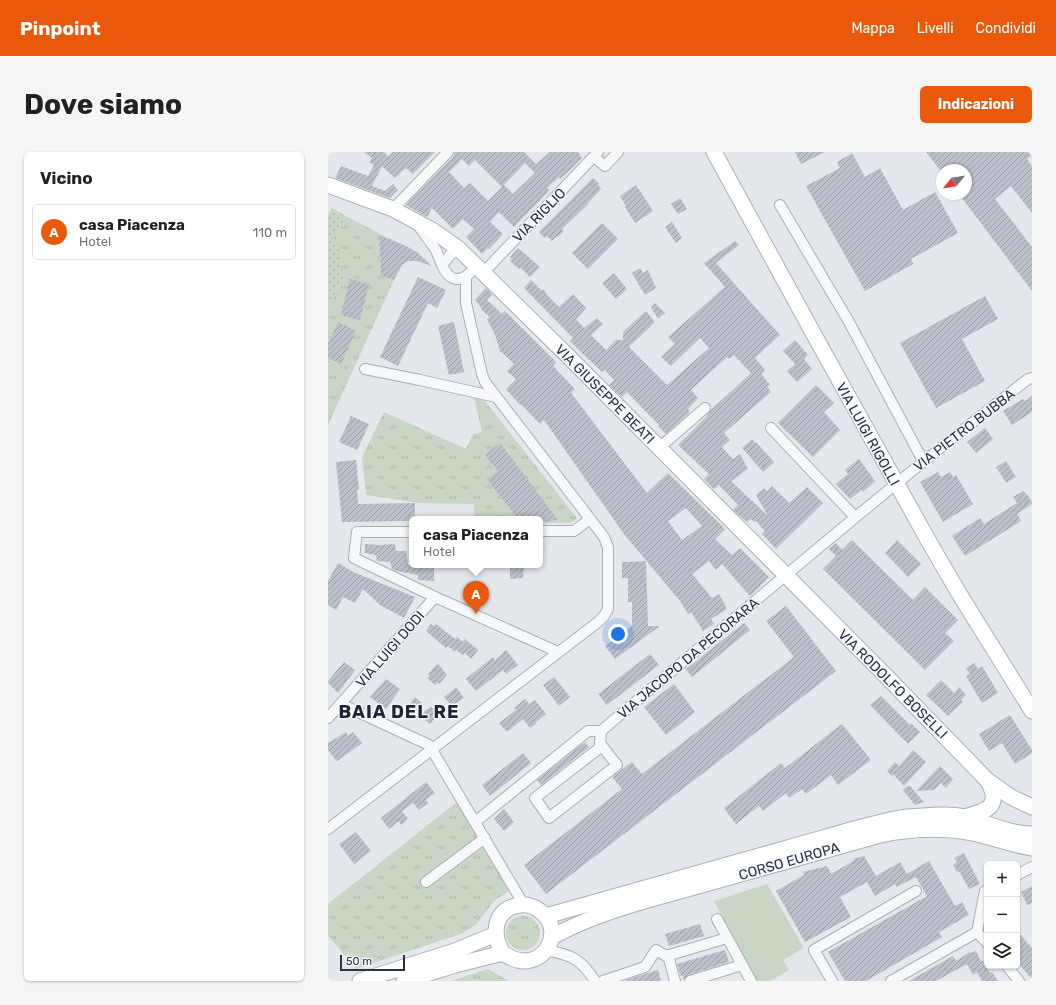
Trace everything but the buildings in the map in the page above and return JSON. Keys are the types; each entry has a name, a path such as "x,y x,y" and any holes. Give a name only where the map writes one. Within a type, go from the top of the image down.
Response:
{"main road":[{"name":"VIA LUIGI RIGOLLI","path":"714,152 895,484 956,588 1032,711"},
{"name":"VIA GIUSEPPE BEATI","path":"328,185 393,209 443,236 459,249 786,576"},
{"name":"VIA RODOLFO BOSELLI","path":"786,576 988,781 1011,797 1032,807"},
{"name":"CORSO EUROPA","path":"964,817 980,812 989,807 994,793 988,781"},
{"name":"VIA RODOLFO BOSELLI","path":"1003,791 1032,797"},
{"name":"CORSO EUROPA","path":"546,916 878,823 907,818 950,815 964,817 1017,832 1032,834"},
{"name":"CORSO EUROPA","path":"503,953 515,960 529,961 539,957 549,944 565,930 584,922 648,900 880,835 932,829 956,830 1000,839 1016,845 1032,848"},
{"path":"404,981 455,965 503,953 498,944 496,926 505,912 512,907 524,905 536,908 546,916 551,926 549,944"},
{"path":"360,981 455,950 496,934"}],"street":[{"path":"393,209 448,152"},
{"name":"VIA RIGLIO","path":"466,277 480,269 596,154 605,166 618,152"},
{"path":"780,205 849,322 924,461"},
{"name":"VIA GIUSEPPE BEATI","path":"416,222 436,250 444,270 451,278 466,303"},
{"path":"442,265 451,254 459,249"},
{"path":"328,829 598,622 606,614 608,609 608,547 604,537 486,382 482,374 466,303 466,277 460,279 451,278"},
{"path":"365,369 496,396"},
{"name":"VIA PIETRO BUBBA","path":"786,576 895,484 1028,379 1032,378"},
{"path":"659,448 706,408"},
{"path":"770,428 855,517"},
{"path":"543,532 574,531 590,519"},
{"path":"409,532 357,532 354,558 435,597 558,652"},
{"name":"VIA JACOPO DA PECORARA","path":"601,731 786,576"},
{"name":"VIA LUIGI DODI","path":"328,718 435,597"},
{"path":"341,704 426,744 432,749 524,905"},
{"path":"475,822 588,731 601,731 600,744 602,746 618,765 549,818 535,798 602,746"},
{"path":"426,882 485,838"},
{"path":"1020,873 1032,867"},
{"path":"832,981 814,950 916,891"},
{"path":"891,981 977,932 984,896"},
{"path":"717,919 750,981"},
{"path":"977,932 984,940"},
{"path":"603,981 645,967 656,950 666,956 727,938"},
{"path":"549,944 580,962 595,981"},
{"path":"668,955 675,981"},
{"path":"690,981 742,965"},
{"path":"1009,969 1020,981"}],"green space":[{"path":"332,208 346,216 330,242 339,248 343,277 328,307 328,215"},
{"path":"346,216 390,239 379,236 381,274 394,280 328,425 328,307 343,276 329,243"},
{"path":"474,398 484,400 577,518 571,523 543,523 543,516 474,516 474,504 419,503 366,495 362,457 384,412 466,449 473,434 482,432"},
{"path":"458,801 509,891 494,901 476,925 463,933 356,969 328,935 328,904"},
{"path":"767,884 804,948 783,960 789,970 770,981 757,981 714,901"},
{"path":"520,916 526,916 535,921 539,927 539,939 535,945 526,950 520,950 511,945 506,936 506,930 511,921"},
{"path":"488,969 509,981 451,981"}],"place":[{"name":"casa Piacenza","path":"476,614"}],"district":[{"name":"BAIA DEL RE","path":"399,712"}]}
